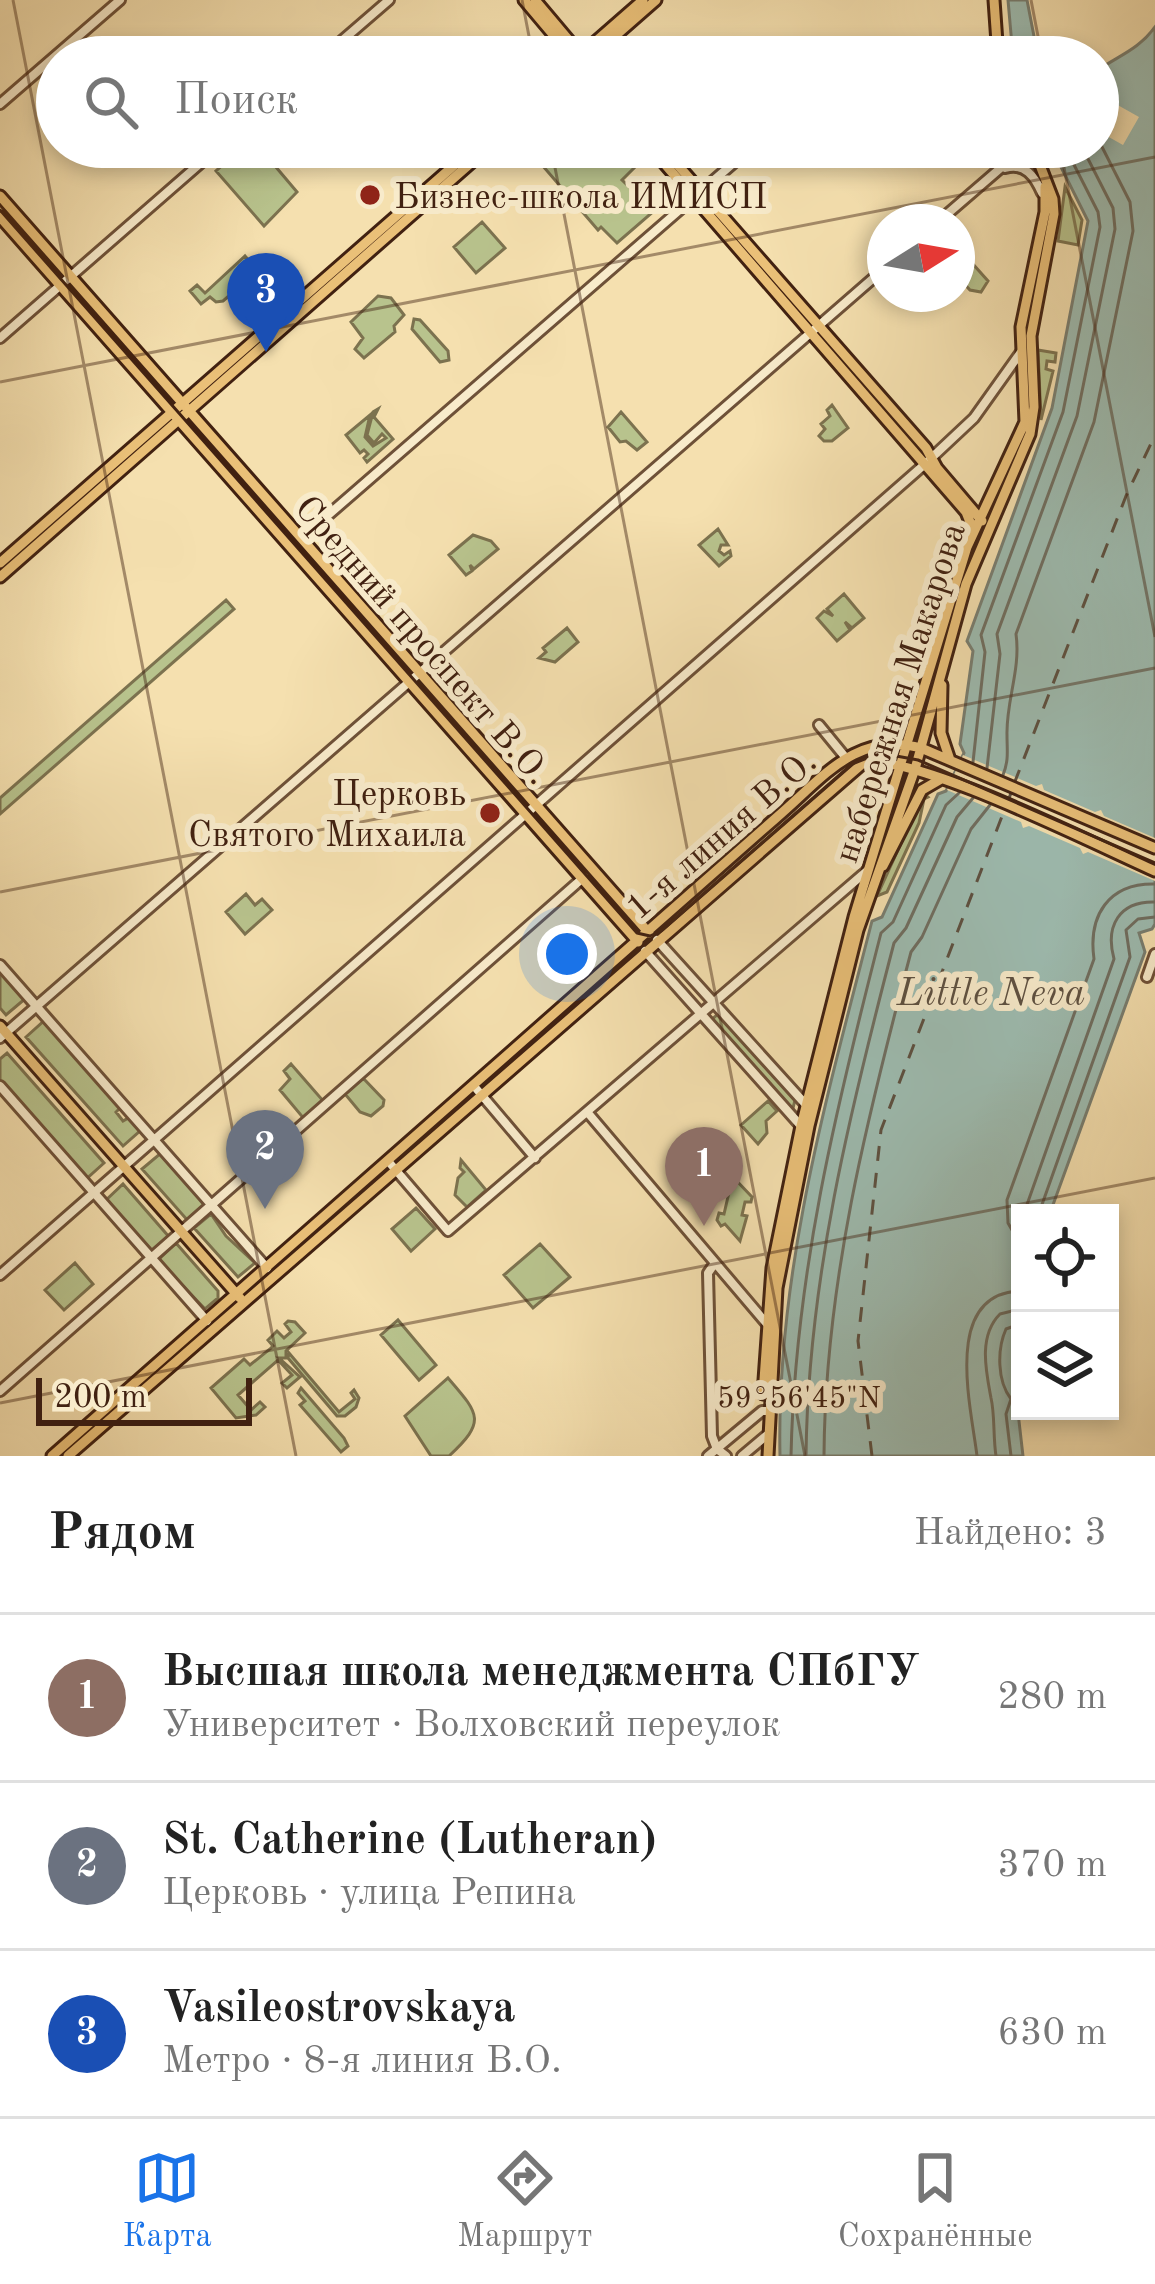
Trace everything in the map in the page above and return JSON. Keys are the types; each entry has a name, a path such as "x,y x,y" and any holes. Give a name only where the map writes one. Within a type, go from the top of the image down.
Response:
{"main road":[{"path":"524,0 560,36"},
{"path":"535,0 564,36"},
{"path":"604,36 643,0"},
{"path":"609,36 656,0"},
{"path":"994,0 997,36"},
{"path":"0,577 452,168"},
{"path":"185,407 464,168"},
{"path":"671,168 984,525"},
{"path":"677,168 697,195"},
{"path":"1039,168 1046,182"},
{"name":"набережная Макарова","path":"765,1456 767,1324 805,1126 854,916 915,769 984,525 1025,422 1022,327 1046,182"},
{"name":"набережная Макарова","path":"1026,351 1054,214 1046,182"},
{"name":"Средний проспект В.О.","path":"0,196 653,936"},
{"name":"Средний проспект В.О.","path":"0,217 641,946"},
{"path":"0,562 175,417"},
{"path":"928,461 966,512 974,532"},
{"name":"набережная Макарова","path":"809,1109 894,782 974,532 984,525"},
{"path":"943,668 941,734 954,762"},
{"name":"1-я линия В.О.","path":"52,1456 478,1090 846,758 868,745 922,748 1155,848"},
{"path":"881,760 892,771 894,782"},
{"path":"653,936 868,761 900,764 947,780 1155,871"},
{"path":"873,872 890,856 922,790 932,781 947,780"},
{"path":"2,1032 240,1298"},
{"path":"68,1456 392,1165"},
{"name":"набережная Макарова","path":"765,1411 772,1305"}],"street":[{"path":"78,36 119,0"},
{"path":"347,36 389,0"},
{"path":"0,104 36,73"},
{"path":"0,338 195,168"},
{"path":"319,523 728,168"},
{"path":"959,204 1001,168"},
{"path":"998,170 1005,168"},
{"path":"1018,168 1028,171 1046,201"},
{"path":"2,1032 867,283"},
{"path":"0,1275 928,461 974,418 1026,351"},
{"path":"819,725 846,758"},
{"path":"0,1391 592,870"},
{"path":"392,1165 448,1232 834,900 873,872"},
{"path":"834,900 841,900 854,916"},
{"name":"Средний проспект В.О.","path":"653,936 809,1109"},
{"name":"Средний проспект В.О.","path":"641,946 805,1126"},
{"path":"1147,976 1155,954"},
{"path":"0,965 267,1268"},
{"path":"0,1086 207,1321"},
{"path":"478,1090 535,1158"},
{"path":"588,1113 767,1324"},
{"path":"712,1452 708,1273 715,1263"},
{"path":"750,1306 772,1305"},
{"path":"712,1452 765,1411"},
{"path":"742,1456 764,1437"},
{"path":"712,1452 726,1456"}],"green space":[{"path":"277,168 297,192 264,226 216,171"},
{"path":"545,168 634,168 622,180 654,211 617,243 601,227 598,230"},
{"path":"1065,187 1082,220 1078,245 1058,241"},
{"path":"482,222 505,248 476,273 454,247"},
{"path":"245,256 258,271 223,301 210,297 201,304 190,291 197,285 205,293"},
{"path":"975,266 988,281 981,292 975,291"},
{"path":"378,296 391,298 404,315 394,326 395,332 364,358 355,349 363,338 351,322"},
{"path":"414,319 448,351 449,360 440,362 412,329"},
{"path":"1038,350 1056,353 1055,362 1047,361 1046,369 1053,371 1041,420"},
{"path":"832,405 848,428 832,441 824,441 819,436 825,429 821,424 830,416 827,410"},
{"path":"378,409 374,417 393,439 367,462 368,454 360,453 346,435 370,415 365,437 373,446 386,438 382,434 374,443 367,435 373,412"},
{"path":"621,412 647,442 637,450 620,442 608,427"},
{"path":"718,529 728,545 721,545 719,551 724,555 730,551 731,556 719,566 699,545"},
{"path":"473,535 498,549 474,569 470,565 472,571 466,575 449,555"},
{"path":"844,594 864,618 852,628 845,622 850,630 837,641 817,618 824,611 833,616 827,609"},
{"path":"226,600 234,609 0,814 0,798"},
{"path":"567,628 578,642 555,662 539,658 546,652 543,648"},
{"path":"924,793 928,797 919,823 887,892 877,896"},
{"path":"246,894 255,905 262,899 272,910 245,934 226,912"},
{"path":"0,969 26,998 6,1015 0,1008"},
{"path":"718,1014 795,1100 792,1112 711,1020"},
{"path":"45,1020 121,1107 116,1112 123,1121 130,1117 141,1130 123,1146 26,1037"},
{"path":"7,1053 104,1163 85,1180 0,1082 0,1059"},
{"path":"291,1064 325,1103 305,1120 280,1090 290,1079 284,1071"},
{"path":"363,1078 384,1100 371,1116 360,1112 345,1094"},
{"path":"768,1101 777,1111 766,1121 767,1133 758,1144 741,1125"},
{"path":"161,1153 208,1206 189,1222 142,1169"},
{"path":"461,1160 486,1190 467,1207 455,1195 464,1172"},
{"path":"733,1177 752,1197 745,1202 742,1215 747,1216 740,1241 717,1220 719,1213 724,1214 730,1188 727,1178"},
{"path":"123,1184 170,1238 152,1255 105,1201"},
{"path":"416,1208 435,1229 411,1251 392,1229"},
{"path":"211,1214 255,1263 238,1277 194,1228"},
{"path":"176,1243 218,1291 218,1298 205,1309 158,1260"},
{"path":"540,1244 570,1277 533,1308 504,1275"},
{"path":"75,1263 93,1284 64,1310 45,1290"},
{"path":"398,1320 436,1365 419,1380 381,1335"},
{"path":"288,1321 305,1333 286,1351 286,1358 279,1358 300,1377 287,1388 282,1383 292,1375 278,1360 238,1395 251,1410 260,1402 265,1407 256,1415 236,1418 211,1388 244,1359 250,1365 270,1349 268,1340 277,1331 284,1338 291,1332 285,1324"},
{"path":"289,1353 339,1412 355,1399 354,1390 359,1398 356,1407 337,1416 288,1358"},
{"path":"448,1378 472,1409 474,1425 449,1456 431,1456 405,1416"},
{"path":"301,1388 344,1438 348,1446 341,1452 300,1405 305,1401 298,1393"}],"water":[{"path":"1008,0 1027,0 1034,36 1011,36"},
{"name":"Little Neva","path":"1155,27 1155,924 1139,933 1145,952 1053,1204 1011,1204 1011,1420 1019,1420 1023,1456 780,1456 786,1320 795,1253 822,1119 872,921 882,917 938,794 946,791 964,753 960,744 973,651 967,641 1052,408 1088,221 1062,168 1119,168 1119,57"}],"pier":[{"path":"1119,106 1139,117 1123,145 1119,143"},
{"path":"963,755 1036,786 1042,784 1044,790 1095,812 1101,810 1104,816 1155,838 1155,881 1088,852 1083,854 1080,848 1029,826 1023,828 1021,822 947,790"}],"ferry route":[{"path":"1014,784 1126,496 1155,435"},
{"path":"872,1456 858,1341 881,1130 1011,793"}],"tram line":[{"path":"0,210 637,933 650,936 661,931 852,764 880,753 918,760 1155,863"}],"place":[{"name":"Бизнес-школа ИМИСП","path":"370,195"},
{"name":"Vasileostrovskaya","path":"266,352"},
{"name":"Церковь Святого Михаила","path":"490,813"},
{"name":"St. Catherine (Lutheran)","path":"265,1209"},
{"name":"Высшая школа менеджмента СПбГУ","path":"704,1226"}]}
